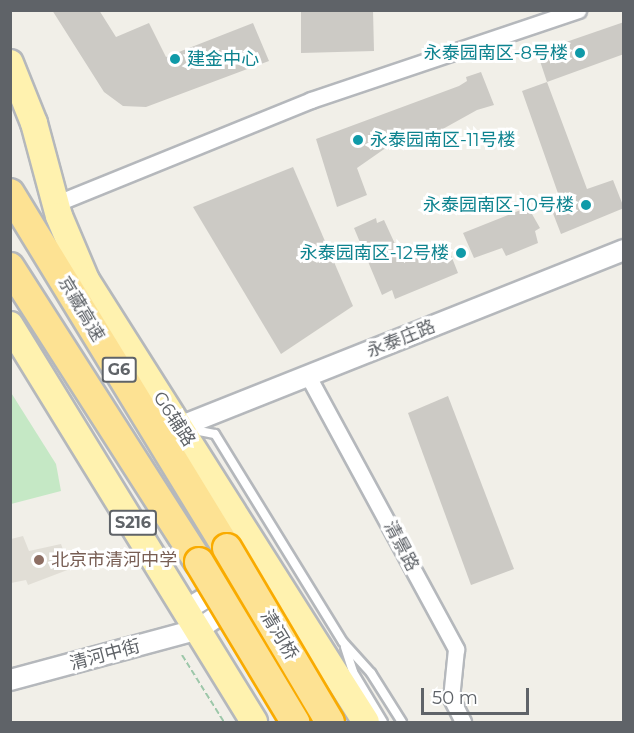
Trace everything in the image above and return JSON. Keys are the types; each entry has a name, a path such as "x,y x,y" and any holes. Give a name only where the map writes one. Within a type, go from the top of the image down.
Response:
{"highway":[{"name":"京藏高速","path":"10,193 227,548"},
{"name":"京藏高速","path":"10,267 199,562"},
{"name":"清河桥","path":"227,548 330,723"},
{"name":"清河桥","path":"199,562 295,723"}],"main road":[{"name":"G6辅路","path":"10,63 34,123 55,204 86,280 366,723"},
{"name":"S216","path":"10,325 193,619 254,723"}],"street":[{"path":"55,204 311,100 578,10"},
{"name":"永泰庄路","path":"179,427 624,250"},
{"name":"清景路","path":"308,376 456,649 451,698 463,723"},
{"path":"193,619 270,569"},
{"name":"清河中街","path":"10,671 193,619"},
{"name":"清河中街","path":"10,680 193,619"}],"lane":[{"path":"179,427 215,435 343,642 371,673 402,723"},
{"path":"343,642 352,672 383,723"}],"path":[{"path":"182,655 224,723"}],"shaded area":[{"name":"北京市清河中学","path":"23,536 29,551 61,544 70,569 28,585 26,580 11,583 11,539"}],"green space":[{"path":"10,391 56,464 61,491 11,504"}],"building":[{"name":"建金中心","path":"52,10 99,10 116,37 149,23 166,57 253,23 269,61 146,107 123,106 104,92"},
{"path":"301,10 373,10 374,51 301,53"},
{"name":"永泰园南区-8号楼","path":"624,22 624,54 547,82 537,52"},
{"name":"永泰园南区-11号楼","path":"481,72 494,105 477,110 423,140 419,132 400,138 357,168 367,195 337,207 316,139 459,86 467,81 466,77"},
{"path":"547,82 587,189 613,180 624,208 561,234 549,203 560,199 522,91"},
{"path":"293,167 353,306 281,354 193,207"},
{"path":"528,207 540,228 535,231 538,243 506,256 502,248 474,258 463,233"},
{"path":"376,218 377,223 384,220 401,257 445,240 458,273 395,299 392,290 382,295 354,228"},
{"path":"448,396 514,569 471,585 408,413"}],"place":[{"name":"永泰园南区-8号楼","path":"580,53"},
{"name":"建金中心","path":"175,59"},
{"name":"永泰园南区-11号楼","path":"358,140"},
{"name":"永泰园南区-10号楼","path":"586,205"},
{"name":"永泰园南区-12号楼","path":"461,253"},
{"name":"北京市清河中学","path":"39,560"}]}
